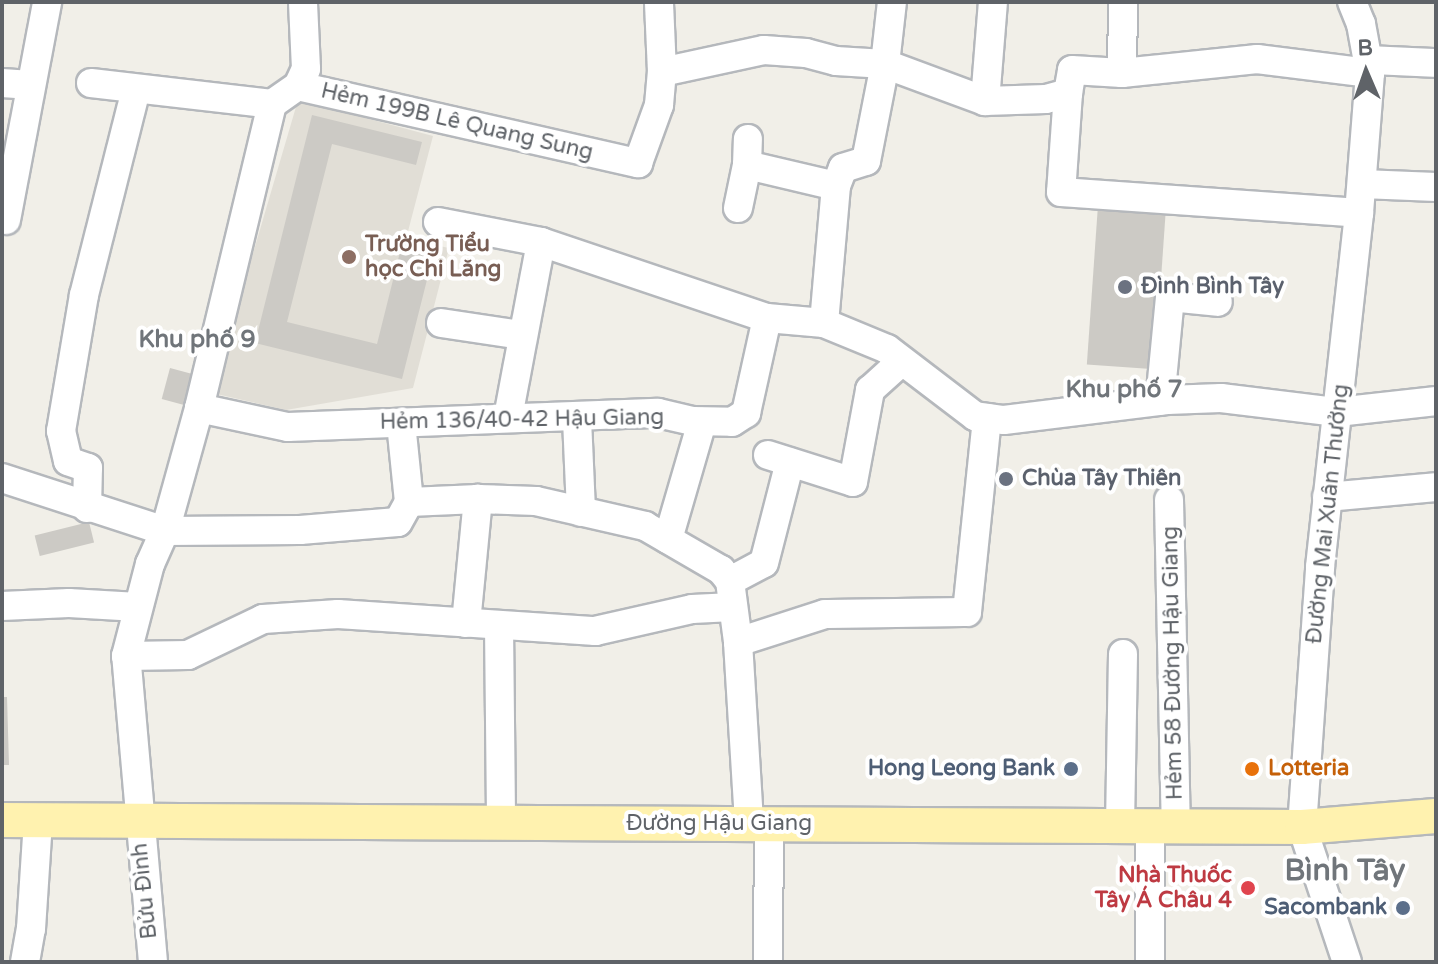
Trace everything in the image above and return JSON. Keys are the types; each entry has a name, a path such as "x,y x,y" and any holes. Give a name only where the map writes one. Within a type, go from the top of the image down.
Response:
{"main road":[{"name":"Đường Hậu Giang","path":"2,820 1302,827 1436,816"}],"street":[{"path":"6,220 47,2"},
{"path":"91,83 272,104 298,86 306,69 303,2"},
{"path":"659,2 662,72 764,50 806,53 836,61 885,64 985,101 1046,99 1068,93"},
{"path":"824,323 836,186 843,168 866,161 885,64 892,2"},
{"path":"985,101 993,2"},
{"path":"1122,73 1123,2"},
{"name":"Đường Mai Xuân Thưởng","path":"1347,962 1302,827 1327,497 1362,184 1370,66 1358,12 1352,2"},
{"path":"1359,213 1061,192 1072,70 1122,73 1257,59 1370,66 1436,63"},
{"name":"Hẻm 199B Lê Quang Sung","path":"298,86 638,163 659,105 662,72"},
{"path":"2,83 31,85"},
{"path":"87,508 88,468 68,461 61,431 84,295 136,90"},
{"name":"Bửu Đình","path":"153,962 138,820 126,656 150,564 165,531 199,408 272,104"},
{"path":"738,208 748,152 836,186"},
{"path":"1362,184 1436,187"},
{"path":"438,222 541,242 767,318 824,323 887,349 975,416 1004,420 1160,401 1221,398 1337,412 1436,401"},
{"path":"508,417 521,335 541,242"},
{"path":"1160,401 1170,297 1218,302"},
{"name":"Hẻm 136/40-42 Hậu Giang","path":"199,408 288,427 467,423 508,417 577,419 658,413 702,422 732,422 746,413 767,318"},
{"path":"441,323 521,335"},
{"path":"126,656 188,655 263,619 338,614 595,631 638,624 732,594 764,563 779,458 853,482 870,390 902,361"},
{"path":"738,642 825,614 967,612 987,418"},
{"path":"577,419 581,512"},
{"path":"668,539 702,422"},
{"path":"401,423 404,512"},
{"path":"2,478 165,531 300,530 478,499 536,501 645,526 721,570 732,594 738,642 759,824 768,962"},
{"path":"1327,497 1436,487"},
{"path":"466,623 478,499"},
{"name":"Hẻm 58 Đường Hậu Giang","path":"1149,826 1169,500"},
{"path":"2,606 69,603 138,607"},
{"path":"499,625 501,823"},
{"path":"1123,654 1149,826 1150,962"},
{"path":"25,962 31,929 38,820"}],"shaded area":[{"name":"Trường Tiểu học Chi Lăng","path":"298,100 433,136 406,239 449,248 413,388 286,410 212,393"}],"building":[{"path":"312,115 422,142 416,165 332,144 287,322 377,344 401,248 433,256 402,379 255,343"},
{"name":"Đình Bình Tây","path":"1098,205 1166,210 1155,369 1087,365"},
{"path":"170,368 196,375 188,406 162,399"},
{"path":"89,522 94,542 40,556 35,536"},
{"path":"2,697 7,697 9,765 2,765"}],"place":[{"name":"Trường Tiểu học Chi Lăng","path":"349,257"},
{"name":"Đình Bình Tây","path":"1125,287"},
{"name":"Chùa Tây Thiên","path":"1006,479"},
{"name":"Hong Leong Bank","path":"1071,769"},
{"name":"Lotteria","path":"1252,769"},
{"name":"Nhà Thuốc Tây Á Châu 4","path":"1248,888"},
{"name":"Sacombank","path":"1403,908"}],"district":[{"name":"Khu phố 9","path":"197,340"},
{"name":"Khu phố 7","path":"1124,390"},
{"name":"Bình Tây","path":"1345,871"}]}
